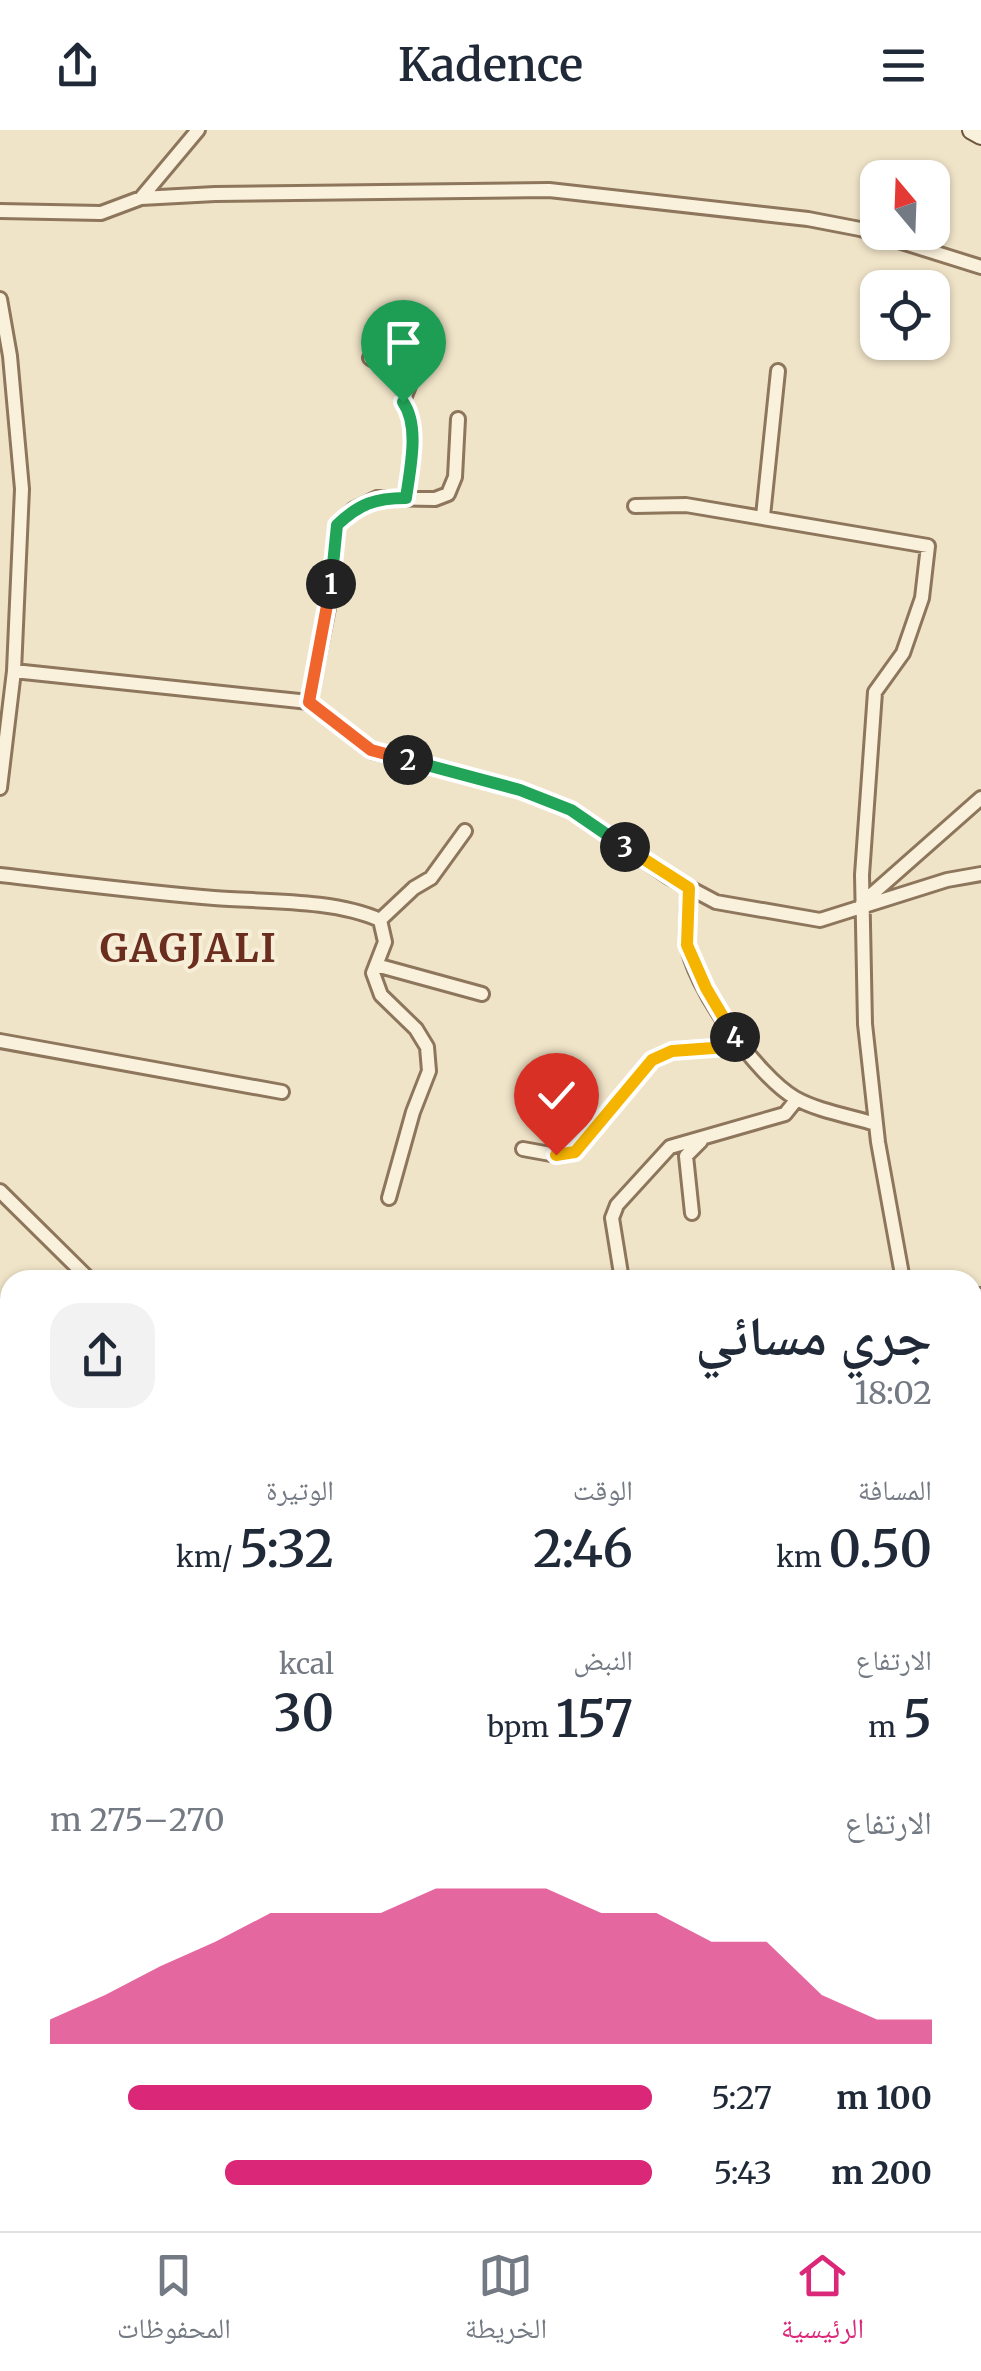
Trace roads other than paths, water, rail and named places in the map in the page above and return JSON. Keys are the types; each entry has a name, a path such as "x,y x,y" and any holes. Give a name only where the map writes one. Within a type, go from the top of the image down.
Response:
{"street":[{"path":"141,198 198,130"},
{"path":"972,130 981,135"},
{"path":"0,211 102,214 141,198 215,194 550,190 808,219 860,229 981,267"},
{"path":"0,299 10,356 22,489 21,577 0,788"},
{"path":"370,358 398,374 409,386 403,402 410,412 411,459 406,498"},
{"path":"763,516 778,371"},
{"path":"309,702 330,598 337,525 354,509 377,498 435,499 448,494 455,477 458,419"},
{"path":"635,506 686,505 928,546 922,598 903,654 875,692 862,906 866,1024 876,1124 901,1270"},
{"path":"14,671 309,702 371,750 520,790 571,810 716,902 820,920 947,880 981,874"},
{"path":"862,906 981,798"},
{"path":"380,920 414,888 431,878 464,831"},
{"path":"0,875 160,894 327,907 380,920"},
{"path":"689,888 687,945 706,988 741,1046 770,1080 797,1099 876,1124"},
{"path":"380,920 385,942 373,973 380,995 416,1029 426,1047 429,1071 389,1198"},
{"path":"376,964 482,994"},
{"path":"0,1042 282,1092"},
{"path":"523,1148 556,1155 575,1152 652,1060 672,1051 741,1046"},
{"path":"620,1270 612,1218 617,1205 670,1147 785,1114 797,1099"},
{"path":"692,1213 686,1156 702,1139"},
{"path":"0,1192 80,1270"}],"district":[{"name":"GAGJALI","path":"189,948"}]}
